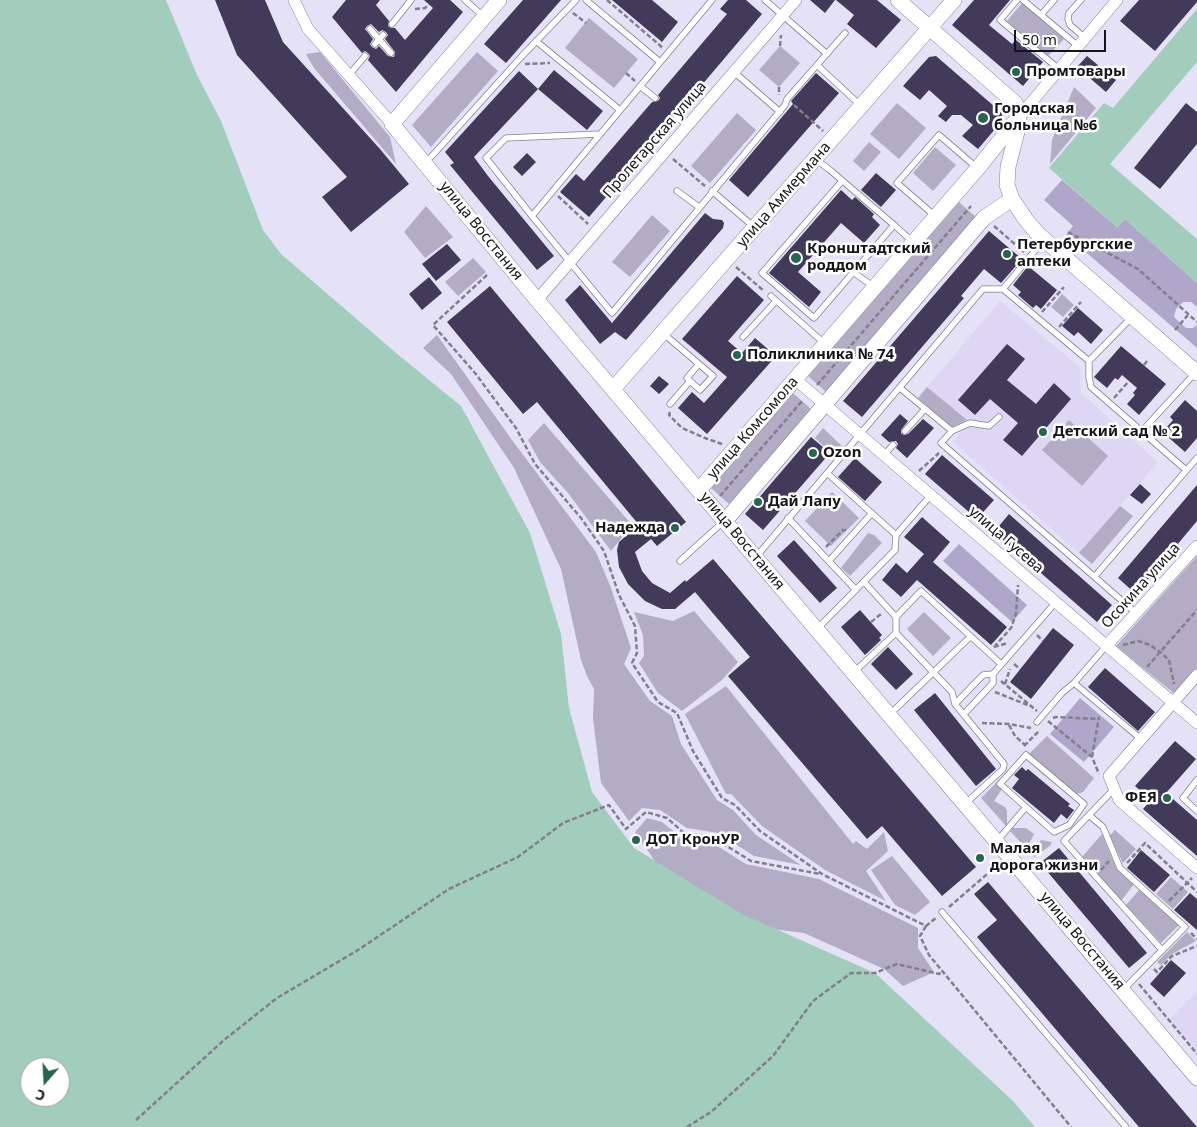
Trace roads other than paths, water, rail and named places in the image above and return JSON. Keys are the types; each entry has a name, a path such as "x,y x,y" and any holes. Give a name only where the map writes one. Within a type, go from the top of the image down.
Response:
{"street":[{"name":"улица Восстания","path":"294,0 308,29 392,124 537,300 1197,1078"},
{"path":"392,124 500,0"},
{"name":"Пролетарская улица","path":"537,300 796,0"},
{"path":"898,0 1011,99 1017,108 1019,117 1018,128 1006,177 1012,199 1026,220 1044,239 1196,372"},
{"name":"улица Аммермана","path":"613,389 954,0"},
{"name":"улица Комсомола","path":"699,490 978,168 1117,0"},
{"path":"725,521 984,218 1012,199"},
{"name":"улица Гусева","path":"795,380 1197,723"},
{"name":"Осокина улица","path":"1106,646 1197,546"},
{"path":"1197,676 1109,776 1119,800 1197,868"}],"lane":[{"path":"392,24 411,0"},
{"path":"465,0 485,17"},
{"path":"431,157 514,64 576,0"},
{"path":"586,0 660,62"},
{"path":"532,216 712,0"},
{"path":"766,0 827,54"},
{"path":"1018,0 1000,20 1059,69"},
{"path":"1023,0 1041,15 1081,42"},
{"path":"1041,15 1054,0"},
{"path":"1081,0 1069,13 1068,19 1081,42"},
{"path":"370,28 391,53"},
{"path":"600,134 506,138 486,158 569,263 612,313 712,191 780,112 787,99 845,33"},
{"path":"536,41 620,110"},
{"path":"349,76 365,56"},
{"path":"817,65 862,106"},
{"path":"734,72 780,112"},
{"path":"640,86 655,98"},
{"path":"676,116 688,126"},
{"path":"936,216 897,183 921,155 939,135 978,168"},
{"path":"815,159 914,242"},
{"path":"842,181 762,273 814,318 894,225"},
{"path":"678,190 699,207"},
{"path":"712,191 755,227"},
{"path":"1003,289 1044,239"},
{"path":"853,272 874,288"},
{"path":"756,557 984,289 1003,289 1089,361"},
{"path":"744,337 774,298 826,344"},
{"path":"1132,316 1089,361 1089,377 1092,387 1186,470"},
{"path":"662,332 699,364 712,376 700,390 687,378 699,364"},
{"path":"1142,432 1196,372"},
{"path":"670,405 690,381"},
{"path":"900,388 952,431"},
{"path":"905,431 925,408"},
{"path":"1000,417 989,426 970,423 952,431 941,443 1136,613"},
{"path":"884,455 893,445"},
{"path":"1095,576 1197,458"},
{"path":"827,474 896,535"},
{"path":"816,629 895,550 896,535 931,495"},
{"path":"829,561 872,514"},
{"path":"788,518 856,590"},
{"path":"680,561 725,521"},
{"path":"864,582 896,617 896,633 952,692 955,704 1004,764 1003,769 965,804"},
{"path":"896,617 921,591 1001,664"},
{"path":"964,714 993,683 993,674 1001,664 1056,602"},
{"path":"854,673 896,633"},
{"path":"889,715 970,637"},
{"path":"1037,722 1106,646"},
{"path":"955,704 984,675 993,674"},
{"path":"1074,683 1141,739"},
{"path":"1026,755 1084,804 1069,825 1054,832 1026,808 1000,784 1026,755"},
{"path":"1197,780 1182,798 1197,811"},
{"path":"1114,789 1064,841 1162,950"},
{"path":"997,842 1026,808"},
{"path":"1089,815 1103,827 1121,870 1185,927 1122,990"},
{"path":"1076,816 1084,821"},
{"path":"942,912 1126,1127"}],"place":[{"name":"Промтовары","path":"1016,72"},
{"name":"Городская больница №6","path":"983,118"},
{"name":"Петербургские аптеки","path":"1007,254"},
{"name":"Кронштадтский роддом","path":"796,258"},
{"name":"Поликлиника № 74","path":"737,355"},
{"name":"Детский сад № 2","path":"1043,432"},
{"name":"Ozon","path":"813,453"},
{"name":"Дай Лапу","path":"758,502"},
{"name":"Надежда","path":"675,528"},
{"name":"ФЕЯ","path":"1167,798"},
{"name":"ДОТ КронУР","path":"636,840"},
{"name":"Малая дорога жизни","path":"980,858"}]}
